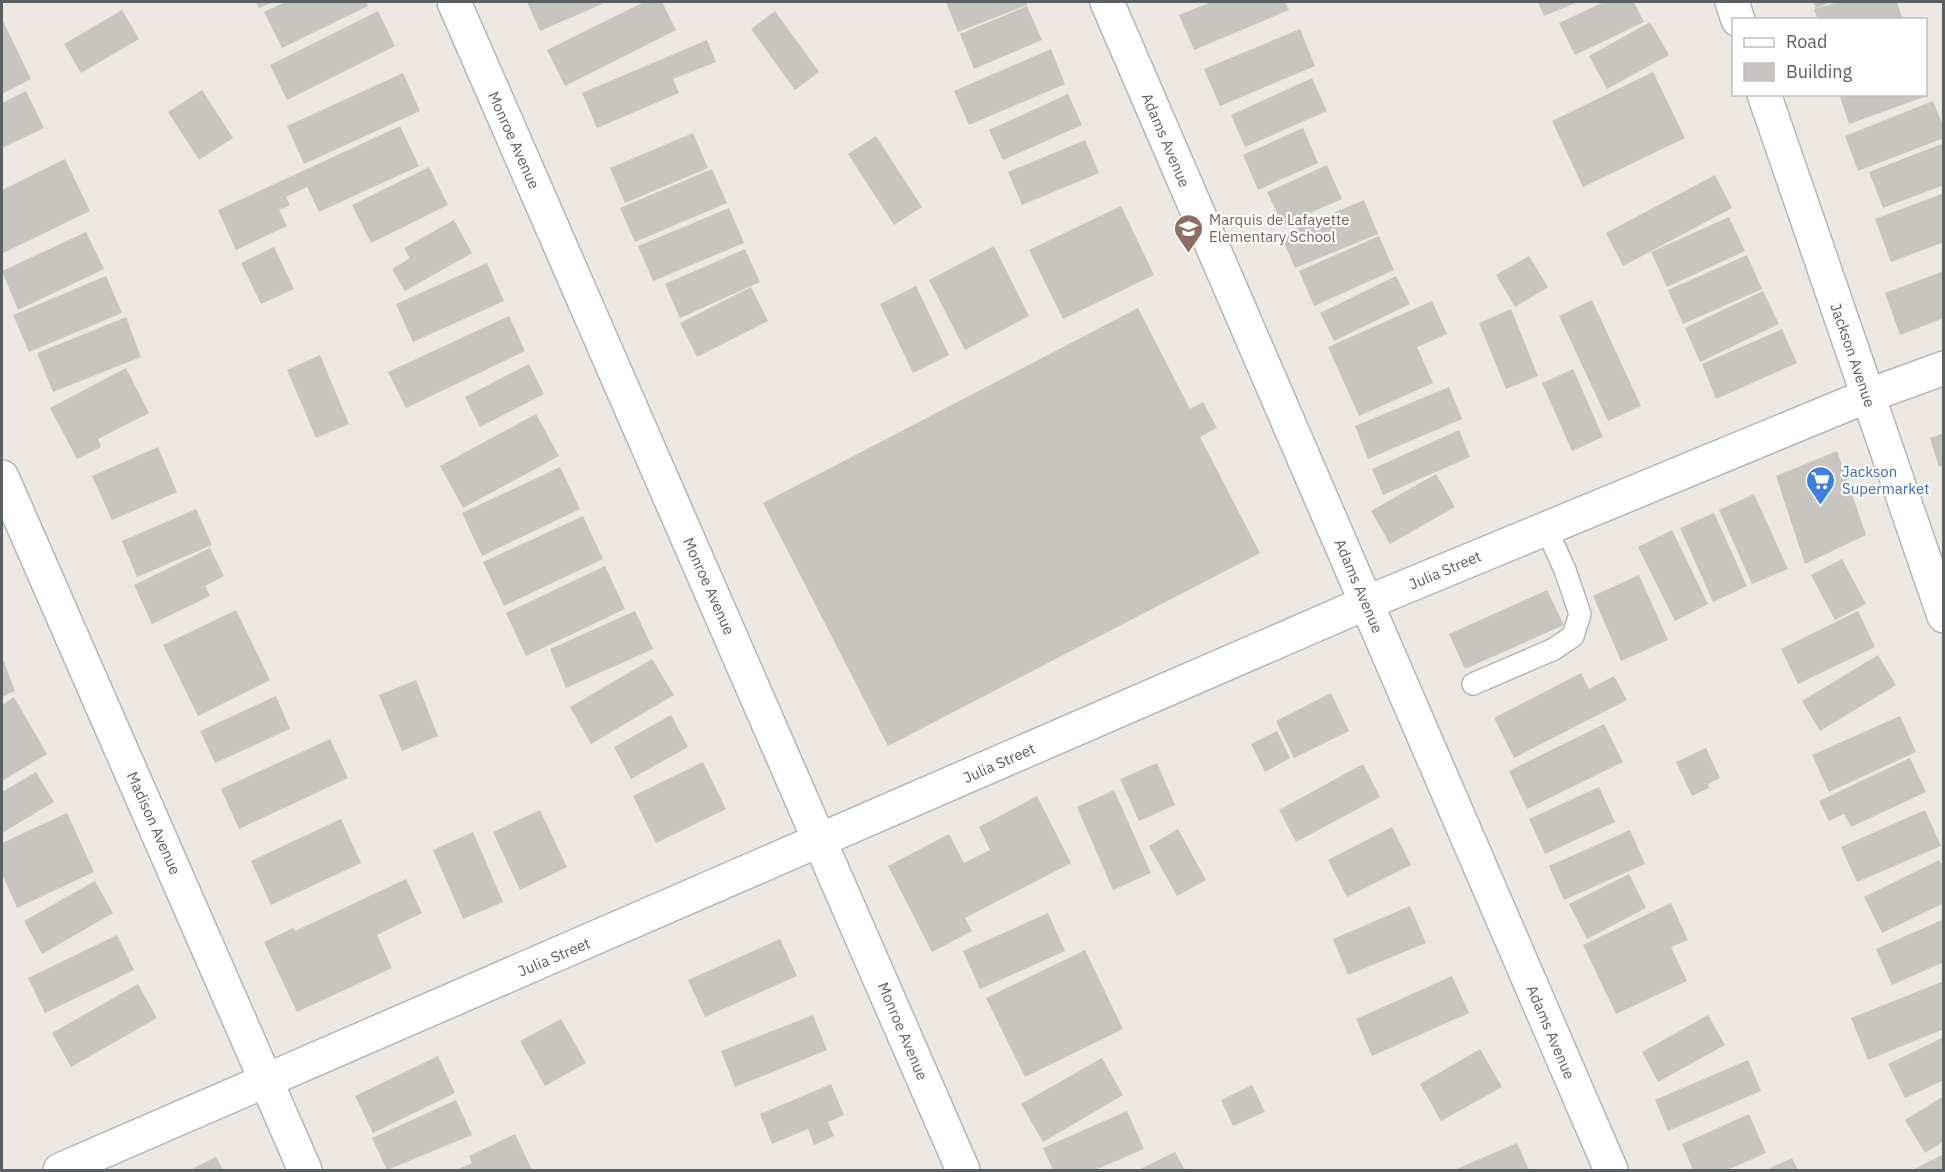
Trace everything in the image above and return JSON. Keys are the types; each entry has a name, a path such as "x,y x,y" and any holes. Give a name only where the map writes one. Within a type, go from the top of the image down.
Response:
{"street":[{"name":"Monroe Avenue","path":"454,2 963,1170"},
{"name":"Adams Avenue","path":"1107,2 1611,1170"},
{"path":"1732,2 1737,18"},
{"name":"Jackson Avenue","path":"1765,96 1944,616"},
{"name":"Julia Street","path":"60,1170 1366,603 1867,396 1944,368"},
{"name":"Madison Avenue","path":"2,477 305,1170"}],"lane":[{"path":"1473,684 1554,649 1573,636 1580,614 1565,570 1546,528"}],"building":[{"path":"256,2 273,2 259,8"},
{"path":"285,2 366,2 368,6 282,48 264,12"},
{"path":"527,2 607,2 540,31"},
{"path":"644,2 662,2 676,30 565,86 547,50"},
{"path":"946,2 1026,2 1027,5 958,32"},
{"path":"1211,2 1285,2 1289,10 1194,50 1179,15"},
{"path":"1538,2 1578,2 1544,16"},
{"path":"1604,2 1634,2 1644,22 1575,55 1559,23"},
{"path":"1813,2 1831,2 1816,8"},
{"path":"1838,2 1897,2 1902,18 1817,18 1814,9"},
{"path":"1027,6 1042,40 974,69 960,34"},
{"path":"122,10 139,39 81,73 64,44"},
{"path":"378,11 395,46 287,100 270,65"},
{"path":"775,11 819,72 795,90 751,29"},
{"path":"2,19 31,79 2,94"},
{"path":"1650,22 1669,55 1607,89 1589,56"},
{"path":"1300,29 1315,66 1220,106 1204,69"},
{"path":"707,40 716,62 673,79 679,93 597,128 582,93"},
{"path":"1051,49 1065,84 969,125 954,91"},
{"path":"1653,72 1685,138 1583,187 1552,121"},
{"path":"403,73 420,111 304,164 287,126"},
{"path":"1312,78 1327,111 1245,147 1231,115"},
{"path":"202,90 233,138 199,160 168,112"},
{"path":"26,91 44,128 2,148 2,103"},
{"path":"1068,94 1082,125 1003,160 989,130"},
{"path":"1840,96 1927,96 1849,124"},
{"path":"1933,101 1944,128 1944,138 1858,171 1845,136"},
{"path":"400,126 419,166 319,212 307,187 286,197 290,205 279,210 287,226 236,250 218,210"},
{"path":"1303,128 1318,163 1258,190 1243,155"},
{"path":"693,133 708,168 625,203 610,168"},
{"path":"876,136 922,207 894,225 848,154"},
{"path":"1085,140 1099,173 1022,205 1008,172"},
{"path":"1944,143 1944,185 1883,208 1869,172"},
{"path":"65,159 90,211 3,253 2,190"},
{"path":"1327,165 1342,199 1283,225 1267,192"},
{"path":"429,167 448,205 371,243 352,205"},
{"path":"712,169 727,203 635,242 620,208"},
{"path":"1715,175 1732,208 1623,266 1606,233"},
{"path":"1944,193 1944,242 1891,262 1875,219"},
{"path":"1364,200 1378,234 1295,268 1281,235"},
{"path":"1121,206 1154,275 1063,319 1029,250"},
{"path":"729,208 744,243 653,281 638,246"},
{"path":"1729,217 1745,251 1667,287 1651,252"},
{"path":"454,220 472,253 405,291 392,269 410,258 404,248"},
{"path":"86,232 104,269 18,310 2,271"},
{"path":"1379,236 1394,270 1314,306 1299,271"},
{"path":"994,246 1029,316 965,350 929,280"},
{"path":"274,247 294,289 261,304 241,263"},
{"path":"745,249 760,282 680,318 665,284"},
{"path":"1747,255 1762,289 1683,324 1668,290"},
{"path":"1529,256 1548,287 1515,307 1496,275"},
{"path":"487,263 504,301 413,342 396,304"},
{"path":"1944,271 1944,318 1900,335 1885,293"},
{"path":"106,276 122,313 29,352 13,315"},
{"path":"1396,276 1410,304 1334,341 1320,313"},
{"path":"916,286 949,355 913,373 880,304"},
{"path":"751,287 768,321 697,357 680,323"},
{"path":"1763,291 1779,324 1700,362 1685,328"},
{"path":"1592,300 1641,406 1608,421 1559,316"},
{"path":"1432,301 1447,334 1417,347 1433,383 1359,416 1328,347"},
{"path":"1138,308 1190,409 1203,402 1217,428 1200,437 1260,553 888,746 763,503"},
{"path":"1511,309 1538,376 1506,389 1479,323"},
{"path":"509,316 525,351 406,408 388,372"},
{"path":"126,317 141,357 53,392 37,353"},
{"path":"1782,329 1797,363 1716,399 1702,364"},
{"path":"320,355 349,424 316,438 287,370"},
{"path":"529,364 544,394 480,427 465,397"},
{"path":"126,368 149,413 98,439 101,447 77,459 50,408"},
{"path":"1573,369 1603,437 1572,451 1542,383"},
{"path":"1449,387 1462,419 1368,459 1355,426"},
{"path":"536,414 559,456 463,508 440,466"},
{"path":"1459,430 1470,457 1383,495 1372,469"},
{"path":"1944,433 1944,465 1939,467 1930,438"},
{"path":"158,447 177,492 112,520 92,476"},
{"name":"Jackson Supermarket","path":"1837,451 1866,535 1805,564 1776,476"},
{"path":"560,467 580,509 482,556 462,513"},
{"path":"1436,474 1455,507 1390,544 1371,511"},
{"path":"1754,494 1788,569 1752,584 1719,510"},
{"path":"196,509 212,545 137,577 122,541"},
{"path":"1714,513 1747,586 1713,602 1680,528"},
{"path":"583,516 603,559 504,606 483,562"},
{"path":"1672,530 1708,604 1675,621 1638,547"},
{"path":"210,548 224,576 205,586 210,596 152,624 134,585"},
{"path":"1842,559 1866,604 1835,620 1811,575"},
{"path":"605,566 625,609 526,656 506,613"},
{"path":"1639,575 1668,640 1621,661 1593,596"},
{"path":"1547,590 1564,625 1465,669 1449,634"},
{"path":"236,610 270,680 198,716 163,645"},
{"path":"635,611 653,649 566,688 550,649"},
{"path":"1858,611 1875,647 1798,684 1781,649"},
{"path":"1878,655 1896,685 1820,731 1802,701"},
{"path":"2,657 15,691 2,697"},
{"path":"652,659 674,695 591,744 570,707"},
{"path":"1581,673 1589,689 1614,676 1627,700 1514,758 1494,718"},
{"path":"416,680 438,736 402,751 379,695"},
{"path":"1331,693 1349,731 1294,758 1276,721"},
{"path":"276,696 290,729 215,763 200,731"},
{"path":"14,697 47,754 2,781 2,705"},
{"path":"671,715 688,747 631,779 614,747"},
{"path":"1900,716 1916,752 1829,792 1812,755"},
{"path":"1604,724 1623,762 1527,809 1509,771"},
{"path":"1277,731 1290,758 1265,772 1251,744"},
{"path":"330,739 348,778 239,829 221,789"},
{"path":"1706,748 1720,778 1708,784 1709,788 1692,796 1676,762"},
{"path":"1910,758 1926,792 1851,827 1844,814 1829,821 1819,801"},
{"path":"703,762 726,809 656,843 633,796"},
{"path":"1157,763 1175,805 1139,821 1120,779"},
{"path":"1363,764 1380,797 1296,842 1279,810"},
{"path":"36,772 54,802 2,833 2,792"},
{"path":"1599,787 1615,822 1545,854 1529,819"},
{"path":"1114,790 1151,873 1113,890 1077,807"},
{"path":"1037,796 1071,863 965,918 972,931 932,952 888,866 949,834 964,863 990,850 979,827"},
{"path":"540,810 567,867 520,890 493,832"},
{"path":"1925,810 1941,846 1857,882 1841,847"},
{"path":"67,813 94,872 17,908 2,874 2,843"},
{"path":"341,819 361,863 271,905 251,861"},
{"path":"1392,827 1411,865 1347,897 1328,860"},
{"path":"1178,829 1206,880 1177,896 1149,846"},
{"path":"1630,830 1645,864 1564,900 1549,866"},
{"path":"473,832 503,902 463,919 433,850"},
{"path":"1939,860 1944,868 1944,903 1882,933 1864,897"},
{"path":"1629,874 1646,908 1587,939 1569,904"},
{"path":"406,879 422,913 377,935 392,968 297,1012 264,942 293,928 295,931"},
{"path":"95,881 113,913 42,954 24,921"},
{"path":"1671,903 1688,940 1671,947 1687,981 1616,1014 1583,945"},
{"path":"1410,906 1426,943 1348,975 1333,939"},
{"path":"1048,913 1065,951 980,989 963,951"},
{"path":"1944,919 1944,962 1892,985 1876,949"},
{"path":"117,935 134,970 45,1013 28,978"},
{"path":"780,939 797,976 705,1017 688,980"},
{"path":"1085,950 1123,1029 1025,1077 986,998"},
{"path":"1452,976 1469,1013 1372,1056 1356,1019"},
{"path":"1944,981 1944,1029 1868,1060 1851,1018"},
{"path":"138,984 157,1018 71,1067 52,1033"},
{"path":"813,1015 827,1050 735,1087 721,1051"},
{"path":"1708,1015 1725,1045 1658,1082 1642,1052"},
{"path":"561,1019 586,1063 545,1086 520,1041"},
{"path":"1944,1037 1944,1080 1905,1098 1888,1064"},
{"path":"1480,1049 1502,1087 1441,1121 1420,1084"},
{"path":"438,1056 455,1093 373,1133 355,1096"},
{"path":"1102,1058 1123,1095 1043,1142 1021,1104"},
{"path":"1748,1060 1761,1091 1668,1131 1655,1100"},
{"path":"831,1084 844,1115 828,1122 834,1136 814,1145 808,1129 772,1144 760,1114"},
{"path":"1252,1085 1265,1112 1233,1126 1221,1100"},
{"path":"1944,1096 1944,1141 1925,1153 1905,1120"},
{"path":"456,1100 472,1135 387,1170 372,1138"},
{"path":"1127,1111 1144,1149 1095,1170 1053,1170 1043,1148"},
{"path":"1749,1114 1766,1153 1727,1170 1693,1170 1682,1144"},
{"path":"515,1134 532,1170 456,1170 472,1163 469,1156"},
{"path":"1517,1143 1529,1170 1454,1170"},
{"path":"1175,1152 1185,1170 1138,1170"},
{"path":"1944,1154 1944,1170 1912,1170"},
{"path":"216,1157 223,1170 190,1170"},
{"path":"1792,1158 1798,1170 1766,1170"}],"place":[{"name":"Marquis de Lafayette Elementary School","path":"1188,254"},
{"name":"Jackson Supermarket","path":"1821,506"}]}
